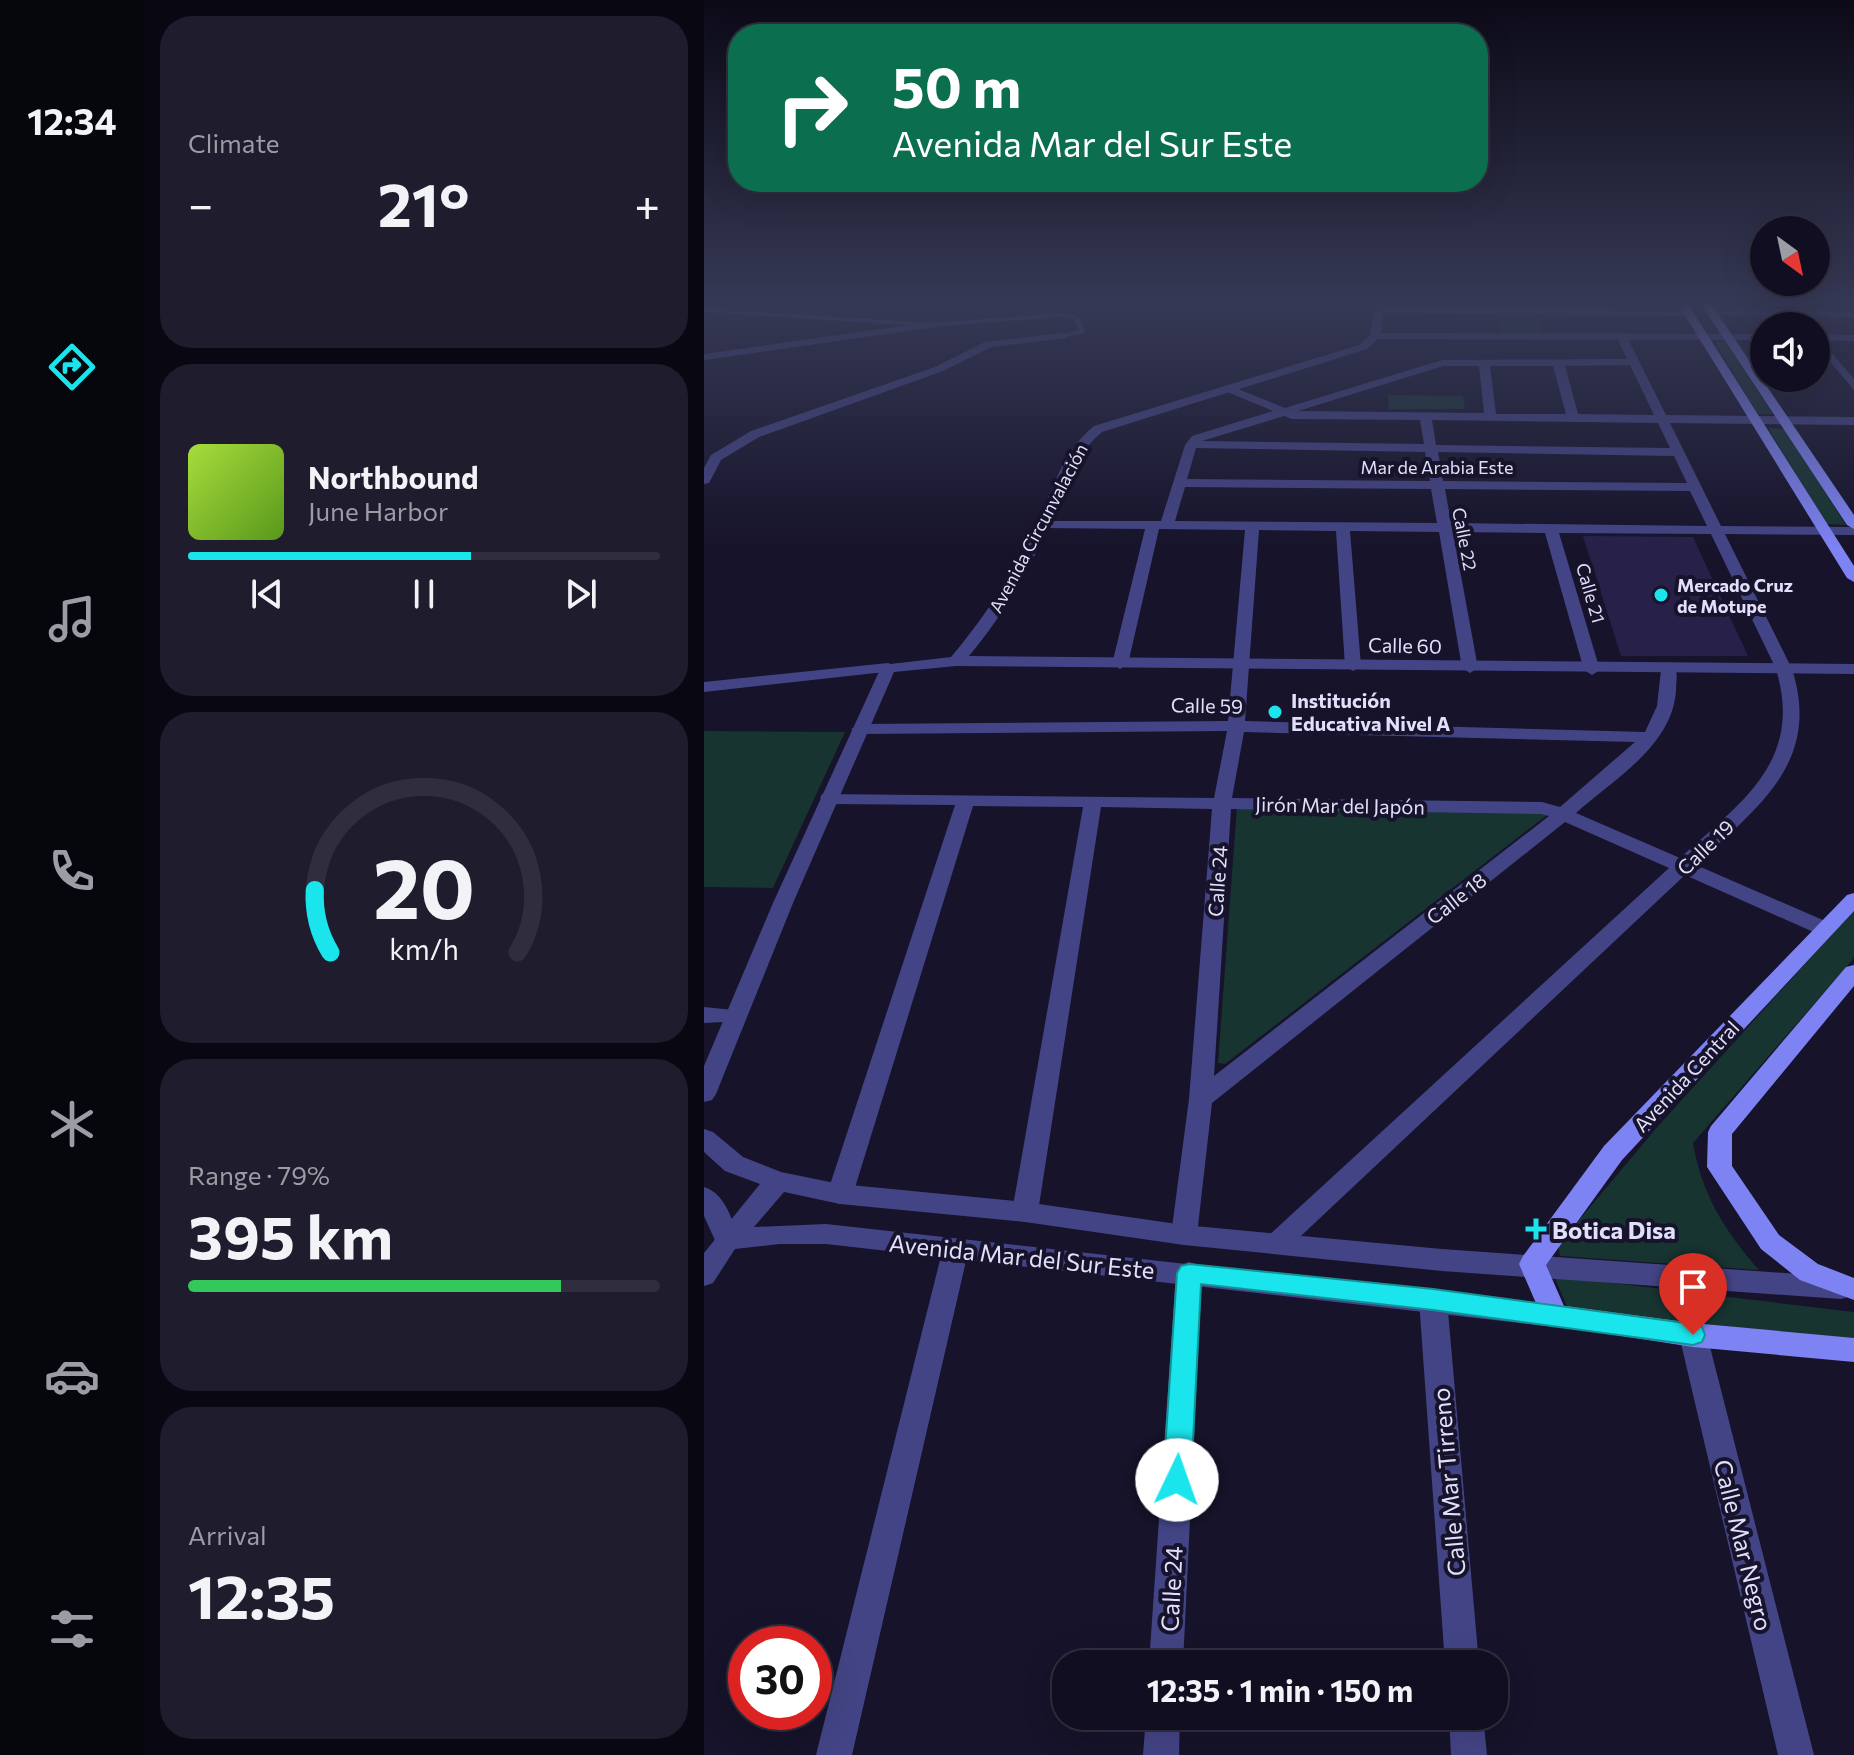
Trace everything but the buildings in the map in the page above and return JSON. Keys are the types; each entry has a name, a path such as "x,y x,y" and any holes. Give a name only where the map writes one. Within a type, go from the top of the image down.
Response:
{"main road":[{"path":"1734,386 1854,578"},
{"path":"1760,386 1854,525"},
{"name":"Avenida Central","path":"1532,1264 1613,1153 1854,899"},
{"path":"1852,1286 1809,1272 1770,1242 1719,1167 1719,1155 1720,1132 1854,972"},
{"path":"1532,1264 1555,1316"},
{"name":"Avenida Mar del Sur Este","path":"1555,1316 1693,1335 1854,1350"}],"street":[{"path":"704,480 716,458 755,434 891,386"},
{"name":"Avenida Circunvalación","path":"956,661 1003,602 1043,524 1076,448 1086,437 1098,429 1239,386"},
{"path":"1120,664 1160,524 1180,483 1191,445 1196,439 1367,386"},
{"path":"1487,386 1490,417"},
{"path":"1564,386 1573,418"},
{"name":"Calle 19","path":"1277,1243 1754,800 1778,767 1795,731 1794,695 1784,669 1693,487 1647,386"},
{"path":"1229,389 1281,412 1854,421"},
{"name":"Calle 22","path":"1425,416 1470,668"},
{"path":"1191,445 1677,452"},
{"name":"Mar de Arabia Este","path":"1180,483 1693,487"},
{"path":"1043,524 1854,531"},
{"name":"Calle 24","path":"1184,1235 1201,1099 1222,803 1236,728 1252,526"},
{"path":"1343,527 1353,666"},
{"name":"Calle 21","path":"1551,528 1592,670"},
{"name":"Calle 60","path":"704,687 956,661 1592,670 1854,669"},
{"path":"704,1094 829,798 888,668"},
{"name":"Calle 18","path":"1201,1099 1563,814 1649,737 1658,728 1666,706 1669,670"},
{"name":"Calle 59","path":"860,729 1236,728 1649,737"},
{"name":"Jirón Mar del Japón","path":"829,798 1542,808 1563,814 1825,929"},
{"path":"840,1194 966,799"},
{"path":"1025,1212 1093,802"},
{"path":"704,1015 735,1016"},
{"path":"704,1138 734,1164 778,1181 727,1240 704,1275"},
{"name":"Avenida Mar del Sur Este","path":"778,1181 840,1194 1025,1212 1184,1235 1442,1260 1852,1286"},
{"path":"704,1197 713,1207 727,1240"},
{"name":"Avenida Mar del Sur Este","path":"727,1240 780,1234 826,1234 1555,1316"},
{"path":"834,1755 956,1248"},
{"name":"Calle 24","path":"1167,1650 1189,1273"},
{"name":"Calle Mar Tirreno","path":"1433,1300 1461,1650"},
{"name":"Calle Mar Negro","path":"1693,1335 1796,1755"},
{"path":"1161,1755 1162,1730"},
{"path":"1467,1730 1469,1755"}],"green space":[{"path":"1741,386 1750,386 1750,392 1759,392 1773,414 1758,414"},
{"path":"1388,395 1463,396 1465,409 1389,409"},
{"path":"1768,428 1784,429 1846,525 1827,524"},
{"path":"704,731 845,732 773,888 704,887"},
{"path":"1237,806 1542,812 1547,815 1225,1064 1218,1063"},
{"path":"1854,910 1854,958 1693,1143 1709,1196 1736,1241 1759,1270 1560,1256 1558,1245 1659,1125"},
{"path":"1554,1276 1854,1312 1854,1340 1568,1309"}],"place":[{"name":"Mercado Cruz de Motupe","path":"1661,595"},
{"name":"Institución Educativa Nivel A","path":"1275,712"},
{"name":"Botica Disa","path":"1536,1229"}],"route":[{"path":"1177,1480 1189,1273 1433,1300 1693,1335"}]}
